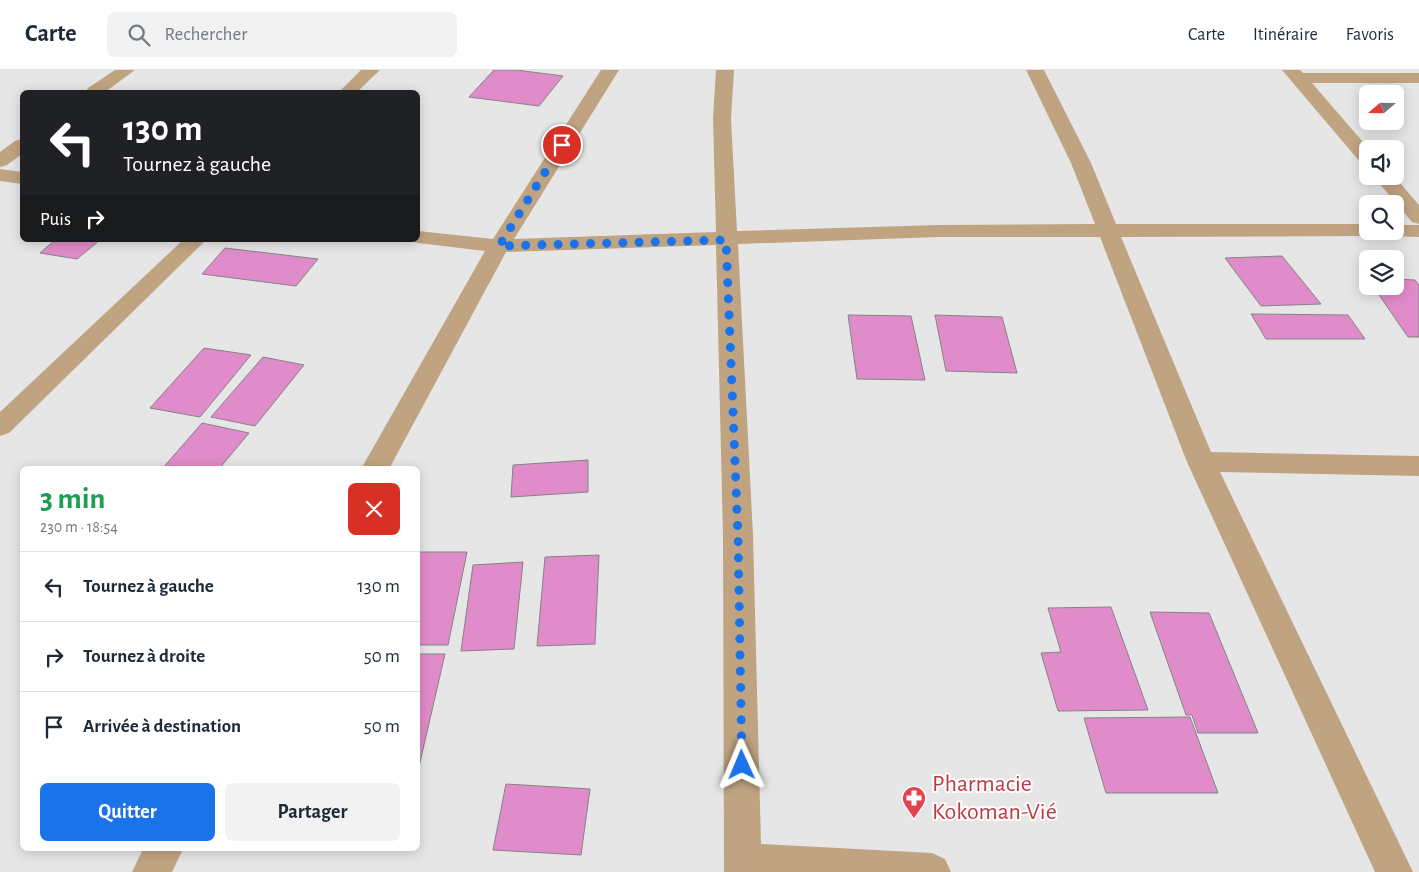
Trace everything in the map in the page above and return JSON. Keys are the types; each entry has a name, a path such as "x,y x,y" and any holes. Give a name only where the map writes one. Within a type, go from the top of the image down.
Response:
{"street":[{"path":"97,90 126,70"},
{"path":"349,90 371,70"},
{"path":"377,466 499,246 610,70"},
{"path":"725,70 722,119 738,535 743,867 932,872"},
{"path":"1035,70 1081,162 1201,462 1394,872"},
{"path":"1295,74 1419,78"},
{"path":"1295,74 1359,149"},
{"path":"0,161 20,146"},
{"path":"0,175 20,178"},
{"path":"1390,185 1419,218"},
{"path":"420,238 499,246 726,240 939,231 1107,229 1359,230"},
{"path":"1404,231 1419,231"},
{"path":"0,427 193,242"},
{"path":"1201,462 1419,466"},
{"path":"151,872 163,851"}],"building":[{"path":"494,70 516,70 563,76 539,106 469,97"},
{"path":"53,242 98,242 77,259 40,253"},
{"path":"225,248 318,259 296,286 202,274"},
{"path":"1282,256 1321,304 1261,306 1225,258"},
{"path":"1404,279 1415,280 1419,285 1419,337 1408,337 1379,295 1404,295"},
{"path":"1251,314 1348,315 1365,339 1266,339"},
{"path":"848,315 911,316 925,380 857,379"},
{"path":"935,315 1002,317 1017,373 946,371"},
{"path":"204,348 251,355 200,417 150,408"},
{"path":"263,357 304,365 255,426 211,417"},
{"path":"202,423 249,433 222,466 165,466"},
{"path":"588,460 588,492 511,497 513,465"},
{"path":"420,552 467,552 448,645 420,645"},
{"path":"599,555 595,644 537,646 545,557"},
{"path":"523,562 514,649 461,651 473,565"},
{"path":"1111,607 1148,710 1058,711 1041,653 1061,652 1048,608"},
{"path":"1150,612 1209,613 1258,733 1198,733 1192,715 1186,715"},
{"path":"420,654 445,654 420,762"},
{"path":"1190,717 1218,793 1106,793 1084,718"},
{"path":"506,784 590,789 581,855 493,850"}],"place":[{"name":"Pharmacie Kokoman-Vié","path":"914,819"}],"route":[{"path":"562,145 499,246 726,240 738,535 742,765"}]}
